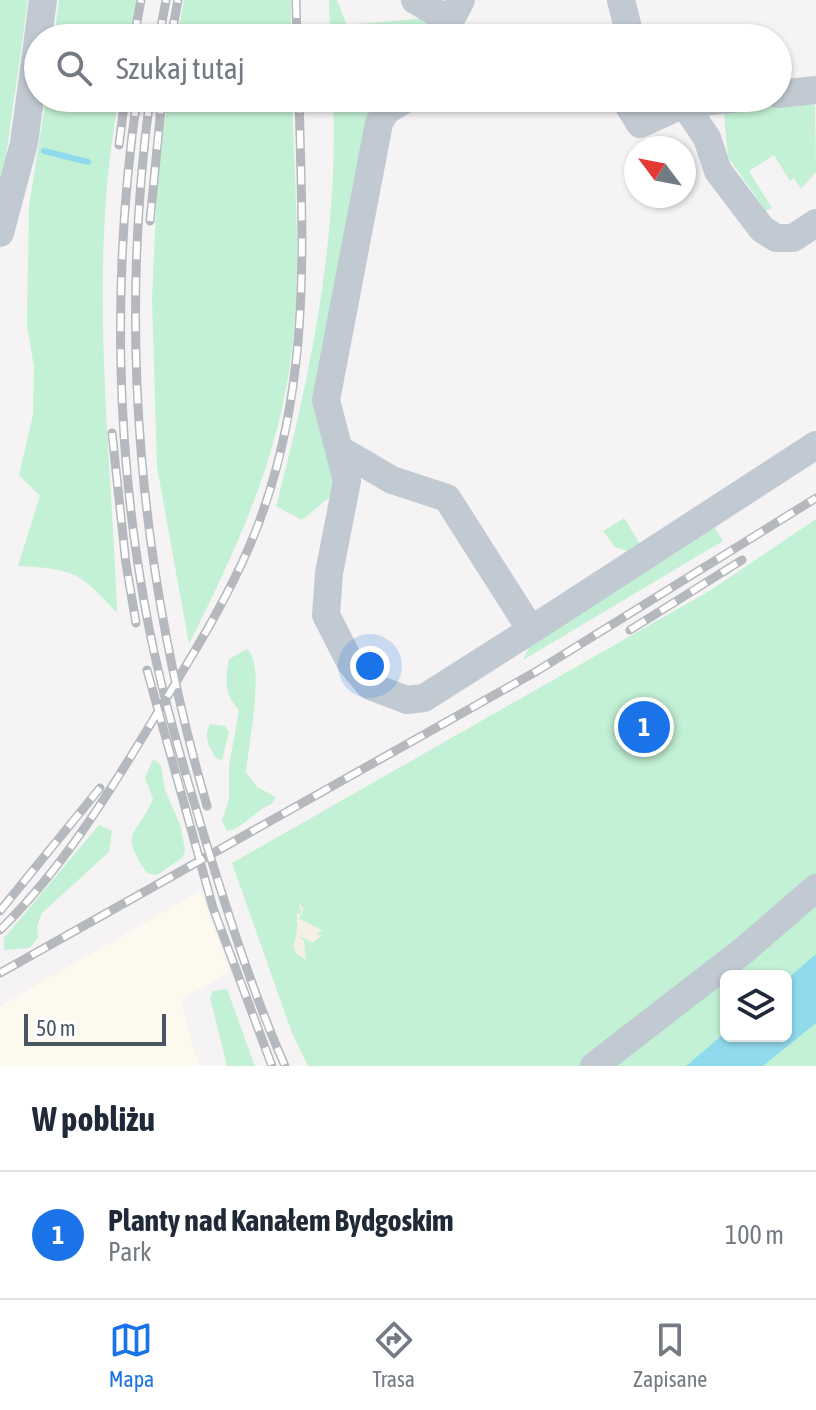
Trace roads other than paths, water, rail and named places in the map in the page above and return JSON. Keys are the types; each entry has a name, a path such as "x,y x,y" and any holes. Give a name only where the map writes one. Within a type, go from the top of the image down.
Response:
{"street":[{"path":"40,24 43,0"},
{"path":"415,0 453,20"},
{"path":"621,0 625,24"},
{"path":"792,93 816,90"},
{"path":"0,233 24,143 28,112"},
{"path":"385,112 379,123 326,400 347,481 329,573 326,615 350,662 370,686 407,700 424,698 816,445"},
{"path":"633,112 640,124 666,112"},
{"path":"689,112 707,138 718,171 762,229 776,238 793,238 816,223"},
{"path":"339,449 392,480 447,498 531,630"},
{"path":"594,1066 743,951 816,888"}],"water":[{"path":"816,954 816,1023 763,1066 686,1066 720,1037 720,1042 792,1042 792,975"}],"waterway":[{"path":"44,151 88,162"}],"railway":[{"path":"137,24 141,0"},
{"path":"162,24 166,0"},
{"path":"174,24 178,0"},
{"path":"296,0 297,24"},
{"path":"119,145 123,112"},
{"path":"135,112 124,230 121,363 129,496 138,562 168,712 244,959 285,1066"},
{"path":"149,112 136,277 136,366 141,455 165,632 207,806"},
{"path":"150,221 161,112"},
{"path":"0,930 63,858 99,806 190,659 228,592 250,545 270,490 294,380 302,269 299,112"},
{"path":"112,433 126,564 136,623"},
{"path":"0,973 537,671 816,498"},
{"path":"630,630 742,560"},
{"path":"147,670 213,908 272,1066"},
{"path":"0,911 100,788"}],"place":[{"name":"Planty nad Kanałem Bydgoskim","path":"644,727"}]}
